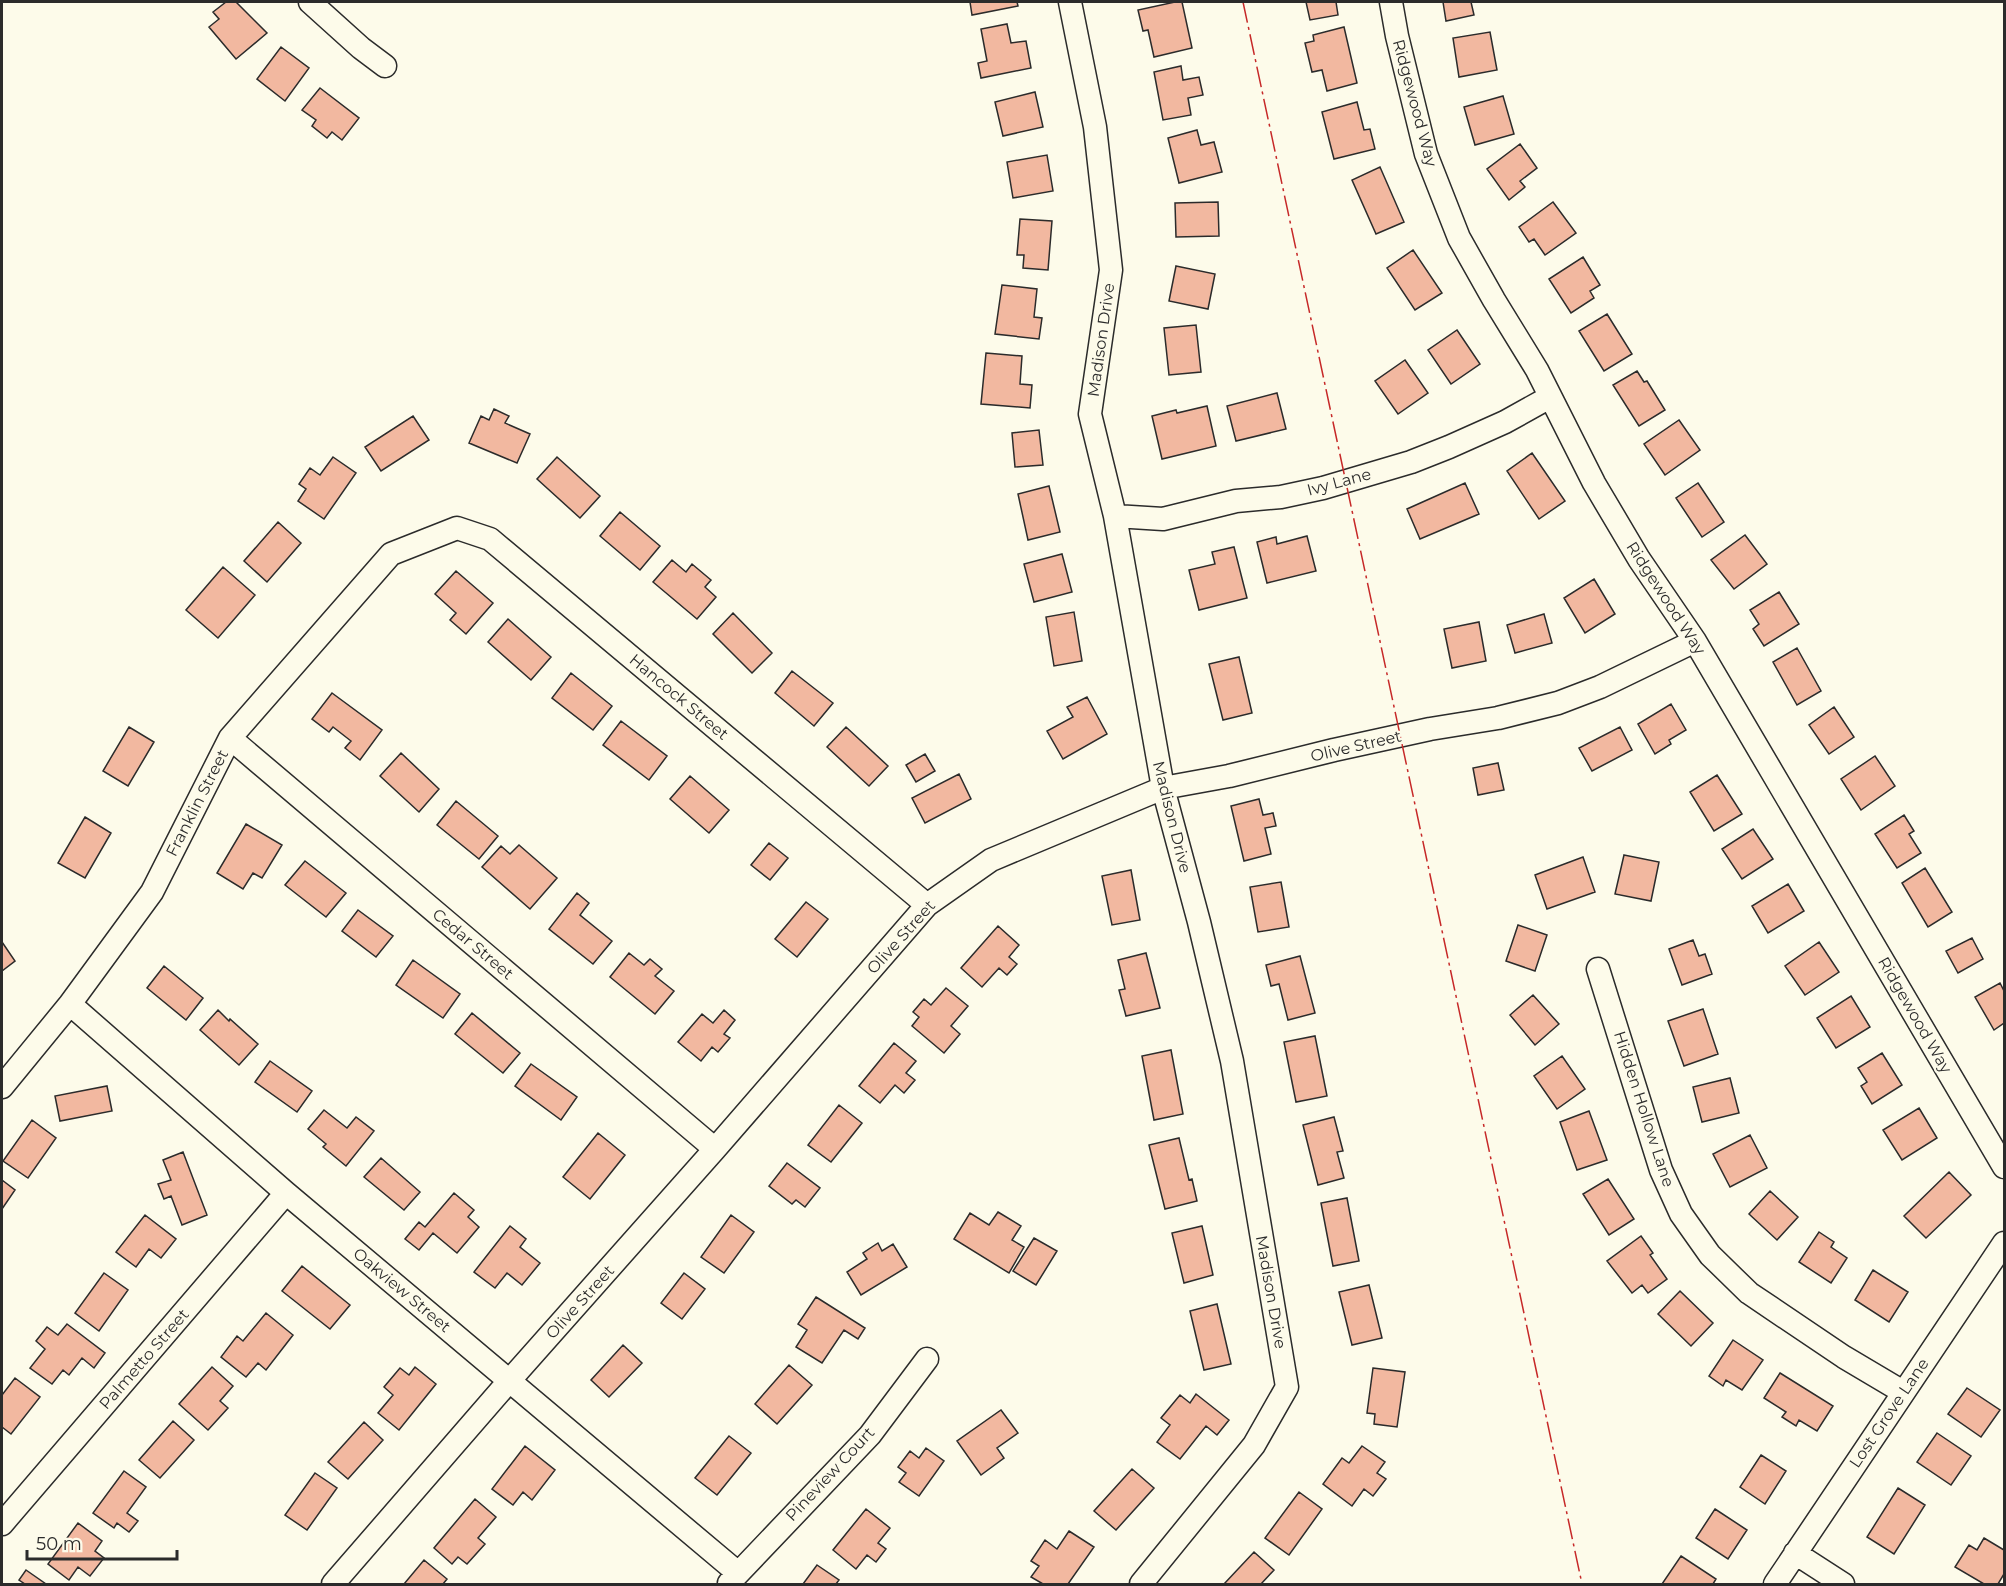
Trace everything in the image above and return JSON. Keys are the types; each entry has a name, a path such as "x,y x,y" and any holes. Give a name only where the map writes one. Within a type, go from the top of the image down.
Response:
{"street":[{"path":"310,2 385,66"},
{"name":"Madison Drive","path":"1070,2 1095,127 1111,270 1090,414 1114,516 1163,788 1199,922 1232,1061 1287,1387 1254,1445 1141,1584"},
{"name":"Ridgewood Way","path":"1391,2 1396,36 1426,154 1459,238 1537,370 1594,483 1639,559 1695,641 2004,1167"},
{"name":"Ivy Lane","path":"1114,516 1163,519 1236,501 1281,497 1323,488 1411,462 1449,447 1505,422 1550,397"},
{"name":"Hancock Street","path":"418,543 458,528 490,539 927,905"},
{"name":"Franklin Street","path":"2,1087 70,1004 152,892 230,738 391,554 418,543"},
{"name":"Olive Street","path":"333,1584 510,1380 716,1149 927,905 991,860 1163,788 1228,776 1430,729 1498,718 1558,703 1600,687 1695,641"},
{"name":"Cedar Street","path":"230,738 716,1149"},
{"name":"Hidden Hollow Lane","path":"1598,969 1661,1170 1681,1214 1710,1255 1749,1293 1844,1357 1903,1392"},
{"name":"Oakview Street","path":"70,1004 286,1193 510,1380 733,1579"},
{"name":"Palmetto Street","path":"2,1524 286,1193"},
{"name":"Lost Grove Lane","path":"1775,1584 2004,1243"},
{"name":"Pineview Court","path":"733,1579 870,1435 927,1359"},
{"path":"1795,1553 1843,1584"}],"building":[{"path":"226,2 236,2 267,33 236,59 209,27 219,19 213,12"},
{"path":"970,2 1017,2 1018,6 972,15"},
{"path":"1182,2 1192,48 1154,57 1148,30 1143,31 1138,10"},
{"path":"1306,2 1336,2 1338,15 1310,20"},
{"path":"1443,2 1471,2 1474,15 1446,21"},
{"path":"1007,24 1011,43 1026,41 1031,68 981,78 978,63 987,61 981,29"},
{"path":"1344,27 1357,83 1327,91 1322,70 1312,72 1305,43 1314,41 1313,35"},
{"path":"1490,32 1497,70 1459,77 1453,38"},
{"path":"281,47 309,68 285,101 257,79"},
{"path":"1181,66 1183,80 1199,77 1203,95 1188,98 1191,115 1163,120 1154,72"},
{"path":"320,88 359,118 342,140 332,132 327,138 312,126 316,120 302,110"},
{"path":"1035,92 1043,127 1003,136 995,102"},
{"path":"1503,96 1514,134 1475,145 1464,107"},
{"path":"1357,102 1364,130 1370,129 1375,149 1334,159 1322,112"},
{"path":"1197,130 1201,145 1214,142 1222,172 1179,183 1168,138"},
{"path":"1520,144 1537,168 1520,181 1525,187 1509,200 1487,169"},
{"path":"1047,155 1053,191 1013,198 1007,162"},
{"path":"1380,167 1404,222 1376,234 1352,180"},
{"path":"1218,202 1219,236 1176,237 1175,203"},
{"path":"1553,202 1576,233 1545,255 1534,239 1529,242 1519,227"},
{"path":"1020,219 1052,221 1048,270 1023,268 1024,255 1017,255"},
{"path":"1413,250 1442,293 1415,310 1387,268"},
{"path":"1583,257 1600,285 1590,291 1594,298 1571,313 1549,279"},
{"path":"1176,266 1215,274 1208,309 1169,301"},
{"path":"1002,285 1037,289 1034,317 1042,318 1039,339 995,334"},
{"path":"1607,314 1632,354 1604,371 1579,331"},
{"path":"1196,325 1201,372 1169,375 1164,328"},
{"path":"1457,330 1480,364 1451,384 1428,350"},
{"path":"986,353 1022,356 1020,384 1032,385 1030,408 981,404"},
{"path":"1405,360 1428,393 1398,414 1375,381"},
{"path":"1637,371 1644,382 1647,381 1665,410 1639,426 1613,385"},
{"path":"1277,393 1286,429 1236,441 1227,406"},
{"path":"1207,406 1216,446 1162,459 1152,416"},
{"path":"494,409 509,416 505,423 530,434 517,463 469,443 481,416 489,420"},
{"path":"413,416 429,440 381,471 365,447"},
{"path":"1679,420 1700,450 1665,475 1644,444"},
{"path":"1039,430 1043,465 1015,467 1012,433"},
{"path":"1532,453 1565,501 1539,519 1507,471"},
{"path":"333,457 356,473 324,519 298,501 306,489 299,484 310,468 320,475"},
{"path":"557,457 600,496 580,518 537,479"},
{"path":"1465,483 1479,514 1420,539 1407,509"},
{"path":"1698,483 1724,522 1702,537 1676,498"},
{"path":"1049,486 1060,532 1028,540 1018,494"},
{"path":"620,512 660,546 640,570 600,536"},
{"path":"278,522 301,543 267,582 244,561"},
{"path":"1745,535 1767,564 1734,589 1711,560"},
{"path":"1307,536 1316,571 1267,583 1257,542 1276,537 1277,544"},
{"path":"1234,547 1247,598 1199,610 1189,570 1215,564 1212,552"},
{"path":"1062,554 1072,592 1034,602 1024,564"},
{"path":"672,560 686,572 692,564 711,580 705,587 716,597 697,619 653,582"},
{"path":"223,567 255,595 218,638 186,610"},
{"path":"456,571 493,603 466,634 450,620 456,613 435,594"},
{"path":"1594,579 1615,614 1585,633 1564,598"},
{"path":"1779,592 1799,624 1764,646 1753,629 1759,624 1750,610"},
{"path":"1074,612 1082,661 1054,666 1046,617"},
{"path":"733,613 772,653 752,673 713,634"},
{"path":"1544,614 1552,643 1515,653 1507,625"},
{"path":"508,619 551,657 531,680 488,642"},
{"path":"1479,622 1486,661 1452,668 1444,629"},
{"path":"1797,648 1821,691 1797,705 1773,662"},
{"path":"1239,657 1252,713 1223,720 1209,664"},
{"path":"792,671 833,703 814,726 775,693"},
{"path":"571,673 612,706 593,730 552,698"},
{"path":"332,693 382,730 360,760 345,748 351,741 333,727 329,732 312,719"},
{"path":"1087,697 1107,734 1063,759 1047,731 1073,717 1067,707"},
{"path":"1671,704 1686,730 1669,740 1671,744 1655,754 1638,724"},
{"path":"1834,707 1854,737 1829,754 1809,725"},
{"path":"621,721 667,756 649,780 603,745"},
{"path":"129,727 154,742 128,786 103,771"},
{"path":"846,727 888,766 869,786 827,747"},
{"path":"1620,727 1632,750 1592,771 1579,748"},
{"path":"401,753 439,789 419,812 380,776"},
{"path":"925,754 935,771 916,782 906,765"},
{"path":"1875,756 1895,786 1861,810 1841,779"},
{"path":"1498,763 1504,790 1478,795 1473,768"},
{"path":"959,774 971,799 925,823 912,798"},
{"path":"1717,775 1742,814 1714,831 1690,792"},
{"path":"690,776 729,810 709,833 670,799"},
{"path":"1259,799 1263,815 1273,813 1276,826 1265,828 1271,854 1244,861 1231,806"},
{"path":"456,801 498,836 479,859 437,825"},
{"path":"1904,815 1914,831 1909,834 1921,853 1897,868 1875,834"},
{"path":"85,817 111,833 85,878 58,863"},
{"path":"246,824 282,845 262,878 253,873 243,889 217,873"},
{"path":"1753,829 1773,859 1742,879 1722,849"},
{"path":"769,843 788,858 770,880 751,865"},
{"path":"519,845 557,878 530,909 482,867 501,846 510,854"},
{"path":"1624,855 1659,862 1651,901 1615,894"},
{"path":"1583,857 1595,892 1547,909 1535,875"},
{"path":"305,861 346,893 326,917 285,885"},
{"path":"1925,868 1952,912 1928,927 1902,883"},
{"path":"1131,870 1140,920 1112,925 1102,876"},
{"path":"1281,882 1289,927 1258,932 1250,887"},
{"path":"1788,884 1804,911 1768,933 1752,906"},
{"path":"577,893 589,903 580,915 612,941 593,964 549,929"},
{"path":"806,902 828,919 797,957 775,939"},
{"path":"358,910 393,936 376,957 342,931"},
{"path":"1518,925 1547,935 1535,971 1506,961"},
{"path":"998,926 1019,945 1009,957 1017,964 1007,975 999,968 982,987 961,968"},
{"path":"1972,938 1983,959 1958,973 1946,951"},
{"path":"1693,940 1699,956 1705,954 1712,974 1682,985 1669,949"},
{"path":"2,942 15,961 2,971"},
{"path":"1819,942 1839,972 1805,995 1785,966"},
{"path":"629,953 644,965 650,959 662,969 655,976 674,991 655,1014 610,977"},
{"path":"1146,953 1160,1008 1126,1016 1119,990 1125,989 1118,960"},
{"path":"1300,956 1315,1013 1288,1020 1279,984 1271,986 1266,965"},
{"path":"413,960 460,994 443,1018 396,985"},
{"path":"164,966 203,998 186,1020 147,988"},
{"path":"2000,983 2004,991 2004,1023 1994,1030 1975,997"},
{"path":"946,988 968,1006 951,1026 960,1034 944,1053 912,1026 919,1017 913,1012 924,999 931,1005"},
{"path":"1533,995 1559,1024 1535,1045 1510,1015"},
{"path":"1851,996 1870,1027 1836,1048 1817,1018"},
{"path":"1703,1009 1718,1054 1684,1066 1668,1021"},
{"path":"218,1010 258,1044 239,1065 200,1030"},
{"path":"724,1010 735,1020 724,1034 730,1038 718,1052 712,1047 701,1061 678,1042 702,1014 713,1023"},
{"path":"472,1013 520,1053 503,1073 455,1034"},
{"path":"1315,1036 1327,1096 1296,1102 1284,1042"},
{"path":"894,1043 916,1061 906,1073 915,1080 904,1093 895,1085 880,1103 859,1086"},
{"path":"1171,1050 1183,1114 1154,1120 1142,1056"},
{"path":"1882,1053 1902,1085 1872,1104 1861,1086 1867,1082 1858,1068"},
{"path":"1562,1056 1585,1089 1557,1109 1534,1076"},
{"path":"270,1061 312,1091 297,1112 255,1082"},
{"path":"531,1064 577,1097 561,1120 515,1086"},
{"path":"1730,1078 1739,1113 1702,1122 1693,1087"},
{"path":"107,1086 112,1111 60,1121 55,1096"},
{"path":"839,1105 862,1123 831,1162 808,1145"},
{"path":"1919,1108 1937,1138 1902,1160 1883,1130"},
{"path":"324,1110 347,1128 356,1117 374,1131 346,1166 323,1147 326,1144 308,1129"},
{"path":"1589,1111 1607,1160 1577,1170 1560,1122"},
{"path":"1334,1117 1343,1151 1337,1152 1344,1178 1318,1185 1303,1125"},
{"path":"32,1120 56,1138 28,1178 3,1161"},
{"path":"598,1133 625,1155 590,1199 563,1177"},
{"path":"1750,1135 1767,1168 1730,1187 1713,1154"},
{"path":"1179,1138 1189,1180 1192,1179 1197,1201 1165,1209 1149,1145"},
{"path":"183,1152 207,1215 182,1225 171,1196 164,1199 158,1184 171,1180 163,1160"},
{"path":"381,1158 420,1192 404,1210 364,1177"},
{"path":"787,1163 820,1188 805,1207 796,1200 792,1204 769,1186"},
{"path":"1949,1172 1971,1195 1926,1238 1904,1216"},
{"path":"1608,1179 1634,1219 1609,1235 1583,1194"},
{"path":"2,1180 15,1190 2,1209"},
{"path":"1770,1191 1798,1217 1777,1240 1749,1214"},
{"path":"454,1193 474,1210 468,1217 479,1227 457,1253 433,1233 419,1250 405,1239 419,1222 425,1227"},
{"path":"1347,1198 1359,1261 1333,1266 1321,1203"},
{"path":"998,1212 1021,1226 1012,1240 1024,1247 1009,1273 954,1239 970,1213 989,1225"},
{"path":"145,1215 176,1239 161,1258 149,1249 136,1267 116,1252"},
{"path":"731,1215 754,1232 724,1273 701,1257"},
{"path":"510,1226 526,1239 520,1247 540,1263 522,1285 507,1273 495,1288 474,1272"},
{"path":"1202,1226 1213,1275 1184,1283 1172,1233"},
{"path":"1819,1232 1834,1242 1831,1247 1847,1258 1831,1283 1799,1262"},
{"path":"1641,1236 1653,1253 1650,1255 1667,1279 1648,1293 1642,1285 1632,1293 1607,1261"},
{"path":"1034,1238 1057,1251 1036,1285 1013,1271"},
{"path":"878,1243 882,1251 893,1244 907,1267 861,1295 847,1272 867,1259 863,1253"},
{"path":"302,1266 350,1305 330,1329 282,1291"},
{"path":"1873,1270 1908,1292 1889,1322 1855,1300"},
{"path":"104,1273 128,1290 99,1331 75,1313"},
{"path":"684,1273 705,1289 682,1319 661,1303"},
{"path":"1369,1285 1382,1338 1352,1345 1339,1292"},
{"path":"1680,1291 1713,1323 1691,1346 1658,1314"},
{"path":"816,1297 865,1328 858,1339 844,1330 822,1363 796,1347 807,1330 798,1324"},
{"path":"1217,1304 1231,1364 1204,1370 1190,1311"},
{"path":"266,1313 293,1335 266,1370 258,1363 246,1377 221,1357 237,1336 243,1341"},
{"path":"67,1324 105,1353 94,1368 82,1358 69,1375 63,1370 52,1384 30,1368 45,1349 36,1341 47,1327 58,1335"},
{"path":"1733,1340 1763,1360 1742,1390 1726,1380 1723,1386 1709,1376"},
{"path":"623,1345 642,1363 609,1397 591,1380"},
{"path":"789,1365 812,1385 777,1424 755,1404"},
{"path":"212,1367 233,1386 220,1401 228,1408 208,1430 179,1404"},
{"path":"415,1367 436,1384 399,1430 378,1413 393,1395 384,1387 400,1368 409,1375"},
{"path":"1373,1368 1405,1372 1397,1427 1374,1424 1375,1414 1367,1413"},
{"path":"1780,1373 1833,1406 1817,1431 1799,1420 1796,1426 1782,1417 1786,1412 1764,1398"},
{"path":"15,1378 40,1397 11,1434 2,1427 2,1395"},
{"path":"1967,1388 2000,1410 1981,1437 1948,1414"},
{"path":"1196,1394 1229,1420 1217,1435 1206,1426 1180,1459 1157,1442 1170,1425 1161,1418 1180,1395 1190,1403"},
{"path":"1001,1410 1018,1433 997,1448 1004,1458 981,1475 957,1441"},
{"path":"173,1421 194,1440 160,1478 139,1460"},
{"path":"364,1422 383,1440 348,1479 328,1462"},
{"path":"1937,1433 1971,1456 1951,1485 1917,1462"},
{"path":"729,1436 751,1453 717,1495 695,1478"},
{"path":"525,1446 555,1470 532,1500 523,1492 513,1505 492,1489"},
{"path":"1362,1446 1385,1462 1377,1473 1386,1479 1373,1496 1364,1489 1352,1506 1323,1484 1342,1458 1349,1463"},
{"path":"926,1448 944,1461 919,1496 899,1482 906,1473 898,1467 910,1451 919,1458"},
{"path":"1761,1455 1786,1471 1765,1504 1740,1487"},
{"path":"1132,1469 1154,1488 1116,1530 1094,1511"},
{"path":"124,1471 146,1487 127,1513 138,1521 129,1532 117,1523 114,1528 93,1513"},
{"path":"315,1473 337,1488 307,1530 285,1515"},
{"path":"1898,1488 1925,1505 1894,1554 1867,1537"},
{"path":"1299,1492 1322,1509 1289,1555 1265,1538"},
{"path":"475,1499 496,1517 478,1538 485,1544 467,1564 458,1557 452,1564 434,1548"},
{"path":"866,1509 890,1528 878,1543 886,1549 876,1562 867,1555 856,1569 833,1550"},
{"path":"1715,1509 1747,1530 1728,1559 1696,1538"},
{"path":"78,1523 102,1541 95,1551 104,1558 90,1576 78,1567 69,1580 48,1564"},
{"path":"1069,1531 1094,1547 1068,1584 1043,1584 1031,1577 1039,1566 1031,1561 1045,1540 1057,1549"},
{"path":"1984,1538 2004,1550 2004,1574 1998,1584 1984,1584 1955,1567 1969,1545 1977,1550"},
{"path":"1254,1552 1274,1570 1261,1584 1224,1584"},
{"path":"1681,1556 1716,1579 1713,1584 1662,1584"},
{"path":"424,1560 447,1579 443,1584 404,1584"},
{"path":"817,1565 839,1580 836,1584 803,1584"},
{"path":"26,1570 46,1584 25,1584 19,1580"}],"power":[{"path":"1243,2 1582,1584"}]}
